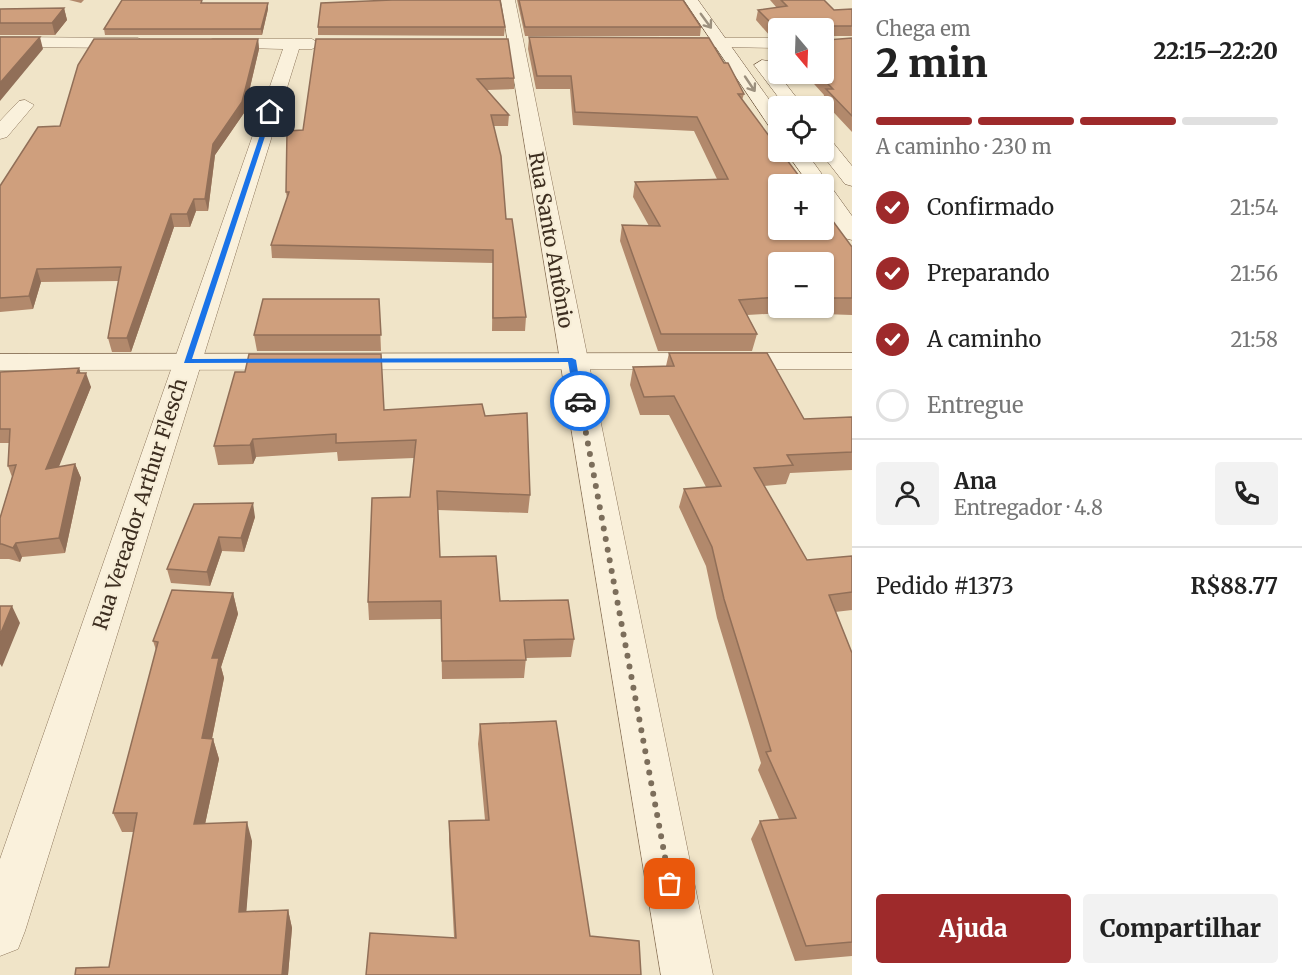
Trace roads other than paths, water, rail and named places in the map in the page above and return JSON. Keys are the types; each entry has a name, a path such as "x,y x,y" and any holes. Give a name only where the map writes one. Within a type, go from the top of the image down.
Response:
{"street":[{"name":"Rua Santo Antônio","path":"508,0 572,360 687,975"},
{"path":"691,0 768,110"},
{"path":"732,26 786,96"},
{"path":"0,42 152,43"},
{"path":"653,43 768,43"},
{"path":"199,44 328,44"},
{"name":"Rua Vereador Arthur Flesch","path":"0,931 292,44"},
{"path":"0,133 25,105"},
{"path":"834,157 852,180"},
{"path":"834,206 852,233"},
{"path":"0,362 852,361"}]}
